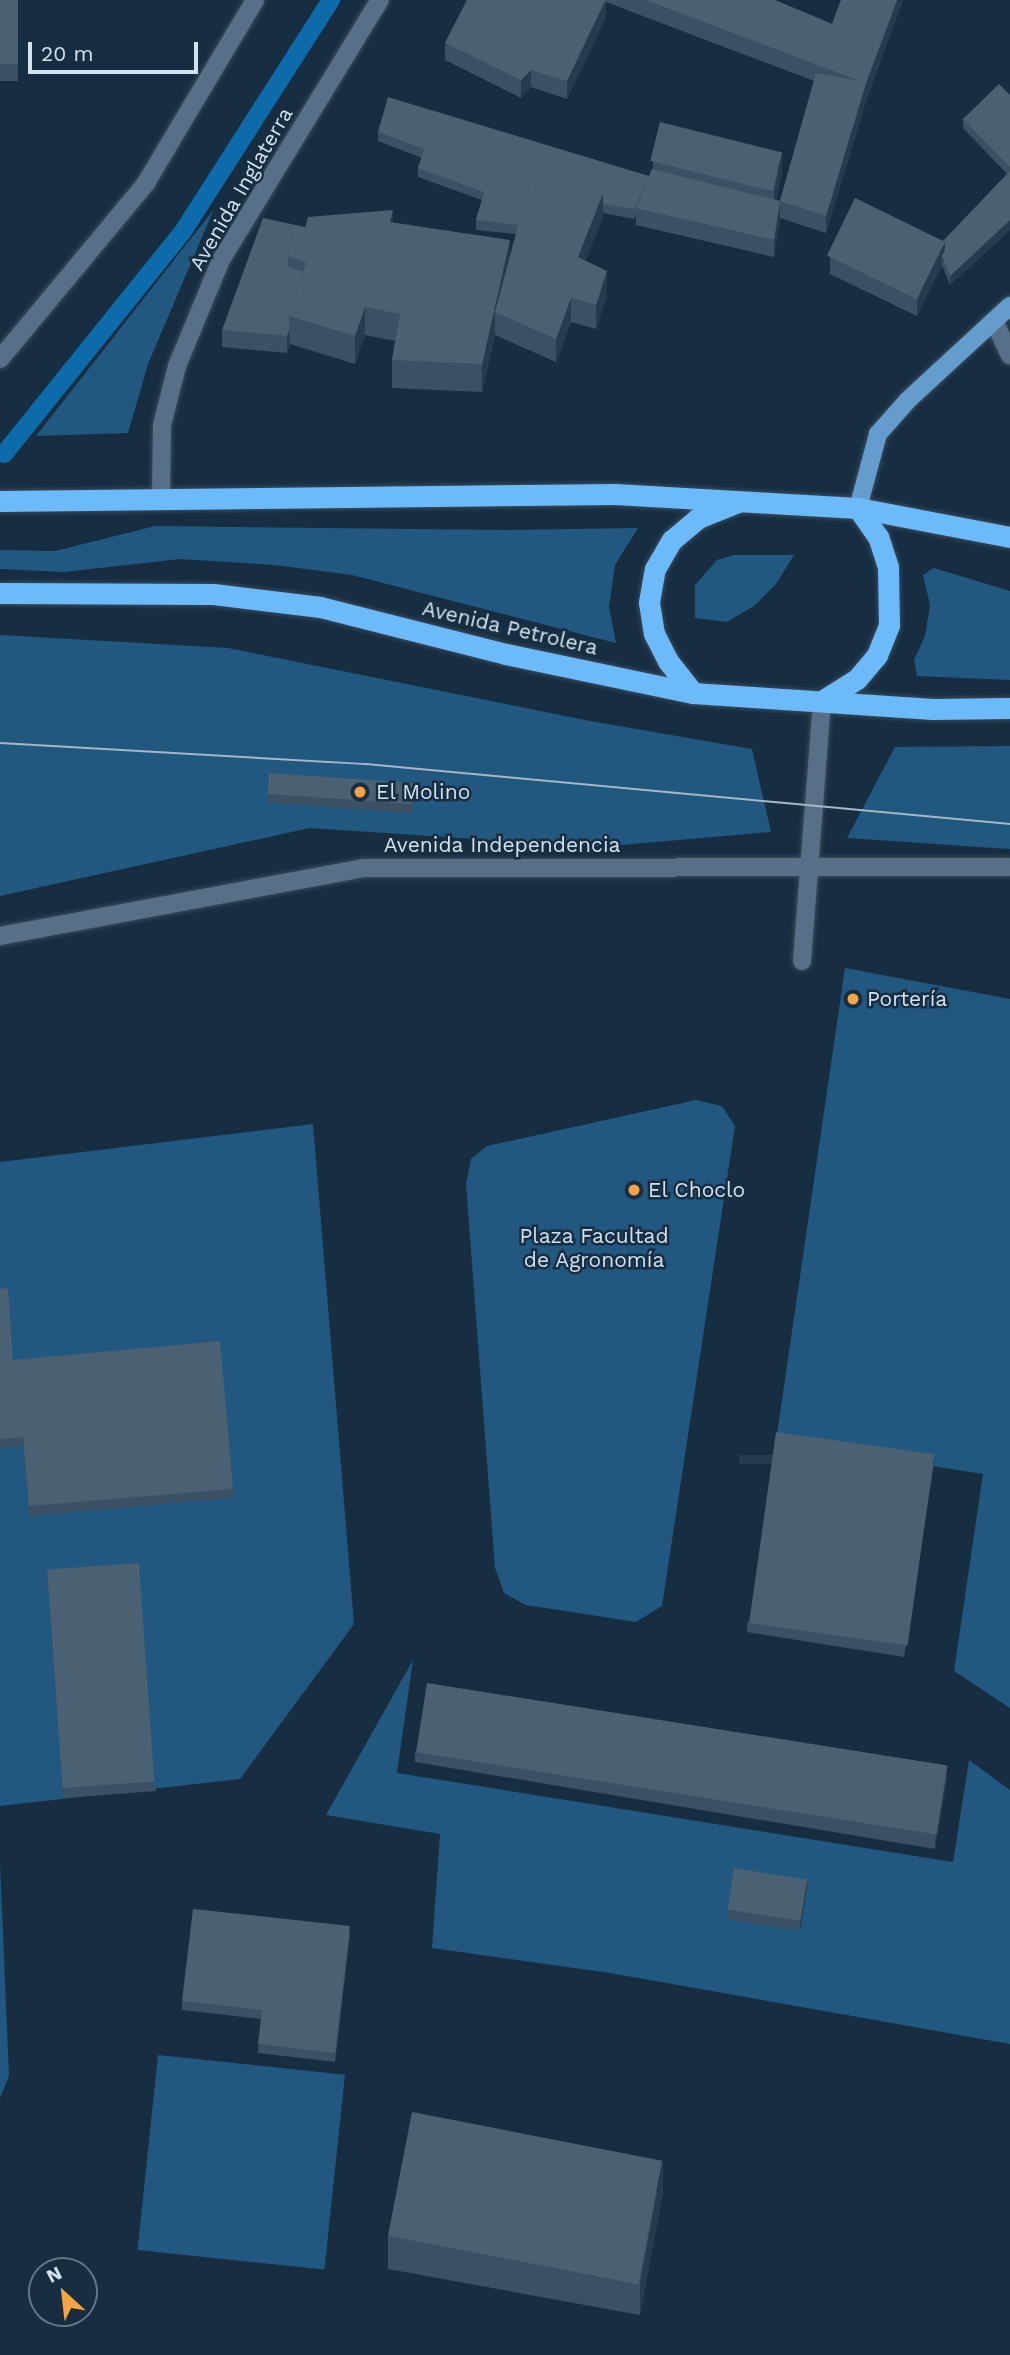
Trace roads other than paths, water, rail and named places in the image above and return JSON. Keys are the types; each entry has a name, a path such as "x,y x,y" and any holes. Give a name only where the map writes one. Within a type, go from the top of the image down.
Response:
{"highway":[{"path":"0,501 160,496 615,494 747,499 858,508 1010,537"},
{"path":"693,693 668,662 654,634 649,601 655,569 672,540 698,518 747,499"},
{"path":"822,701 857,679 877,654 889,625 888,567 878,537 858,508"},
{"name":"Avenida Petrolera","path":"0,593 213,594 320,607 506,654 693,693 932,709 1010,708"}],"main road":[{"path":"858,508 878,434 908,400 1010,306"}],"street":[{"path":"0,359 146,183 255,0"},
{"name":"Avenida Inglaterra","path":"160,496 162,425 177,366 221,260 380,0"},
{"path":"994,321 1010,355"},
{"path":"802,961 822,701"},
{"name":"Avenida Independencia","path":"0,936 363,869 1010,867"}],"waterway":[{"path":"4,454 182,233 331,0"}],"tram line":[{"path":"0,743 366,764 1010,824"}],"place":[{"name":"El Molino","path":"360,792"},
{"name":"Portería","path":"853,999"},
{"name":"El Choclo","path":"634,1190"}],"park label":[{"name":"Plaza Facultad de Agronomía","path":"594,1248"}]}
